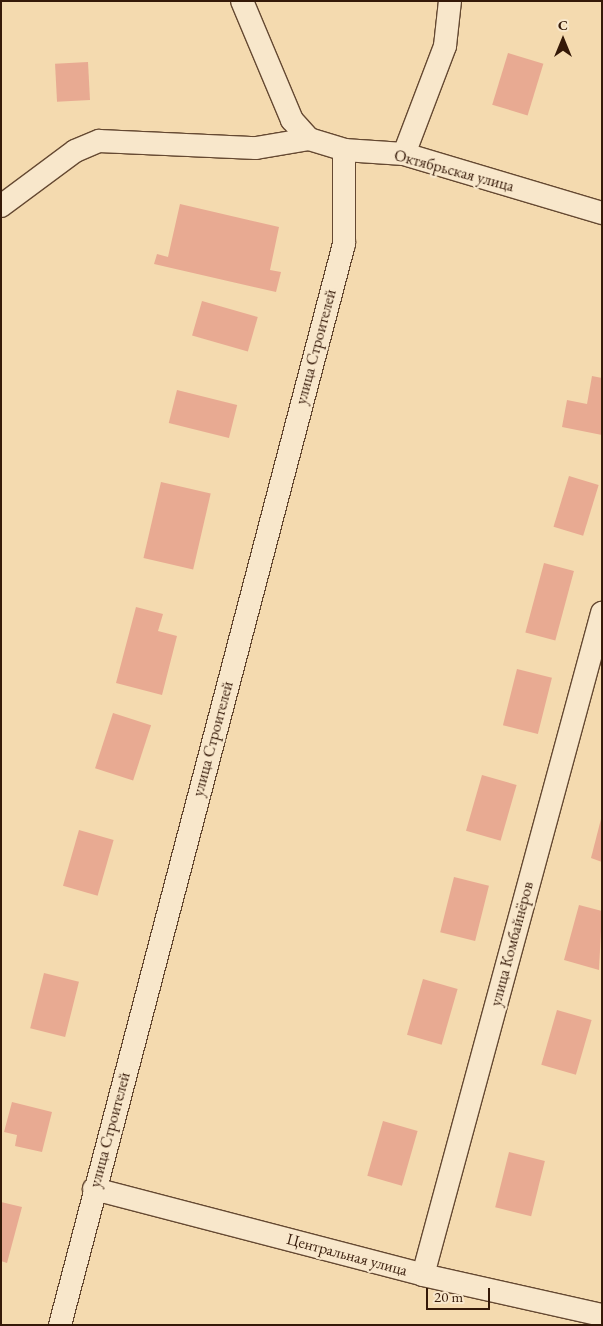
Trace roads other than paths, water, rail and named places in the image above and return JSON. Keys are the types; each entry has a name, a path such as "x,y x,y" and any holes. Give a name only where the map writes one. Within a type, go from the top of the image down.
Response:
{"street":[{"path":"242,1 292,120 309,139"},
{"path":"404,154 445,46 450,1"},
{"path":"1,206 76,151 98,141 256,148 309,139"},
{"name":"Октябрьская улица","path":"309,139 344,150 404,154 602,213"},
{"name":"улица Строителей","path":"60,1325 94,1189 344,244 344,150"},
{"name":"улица Комбайнёров","path":"423,1274 602,613"},
{"name":"Центральная улица","path":"94,1189 423,1274 602,1315"}]}
